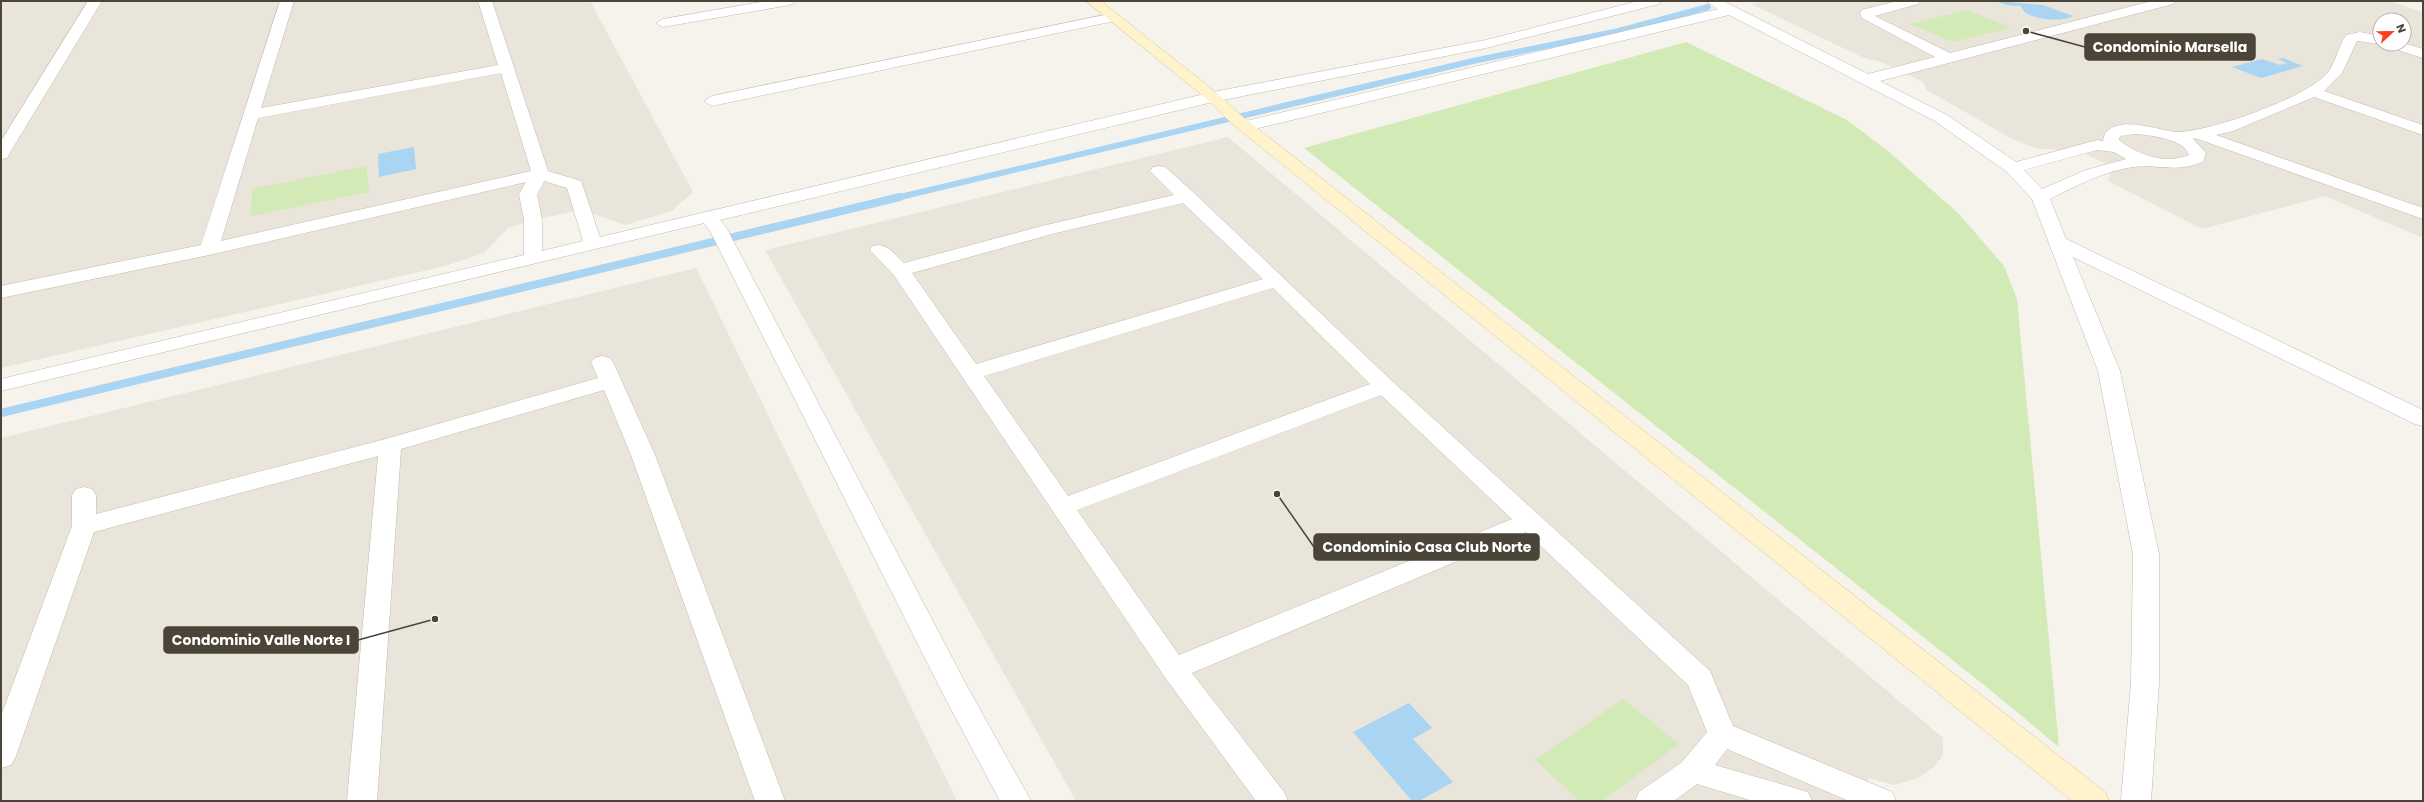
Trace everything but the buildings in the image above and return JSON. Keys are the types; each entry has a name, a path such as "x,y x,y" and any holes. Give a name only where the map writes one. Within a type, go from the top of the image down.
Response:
{"street":[{"path":"1,154 95,1"},
{"path":"209,249 287,1"},
{"path":"485,1 540,174 528,194 533,220 533,258"},
{"path":"663,24 790,1"},
{"path":"1094,1 1213,97 1236,118 2094,801"},
{"path":"1,385 593,244 717,231 1213,97 1486,44 1654,1"},
{"path":"1712,1 1868,79 1941,118 2013,168 2040,197 2109,371 2146,554 2145,683 2136,801"},
{"path":"1913,1 1867,13 1869,18 1948,58"},
{"path":"1868,79 2168,1"},
{"path":"1236,118 1731,10"},
{"path":"712,101 1114,17"},
{"path":"2176,137 2226,128 2313,92 2335,72 2351,38 2360,36 2372,38"},
{"path":"2412,50 2423,54"},
{"path":"251,115 506,68"},
{"path":"2313,92 2423,130"},
{"path":"2040,197 2095,172 2130,162 2155,161 2182,163 2197,158 2198,153 2194,148 2176,137 2148,130 2123,130 2115,132 2111,136 2111,141 2117,147 2140,158 2155,161"},
{"path":"2198,134 2423,214"},
{"path":"2013,168 2098,145 2117,147"},
{"path":"2061,156 2095,172"},
{"path":"1158,170 1277,281 1384,386 1700,680 1722,734 1881,801"},
{"path":"1,292 209,249 540,174 575,185 593,244"},
{"path":"900,270 1048,230 1188,197"},
{"path":"717,231 953,687 1016,801"},
{"path":"2059,243 2423,419"},
{"path":"879,250 900,270 1174,669 1273,801"},
{"path":"970,373 1277,281"},
{"path":"84,526 390,445 606,372 643,455 770,801"},
{"path":"1061,506 1384,386"},
{"path":"362,801 390,445"},
{"path":"1,756 84,526 84,495"},
{"path":"1174,669 1530,521"},
{"path":"1650,801 1693,772 1722,734"},
{"path":"1693,772 1797,801"}],"shaded area":[{"path":"1,1 590,1 693,192 672,211 625,225 582,210 533,220 508,228 484,253 445,266 1,368"},
{"path":"1763,1 2389,1 2423,12 2423,238 2325,196 2202,229 2108,181 2113,167 2079,151 2038,149 2012,139 1927,90 1923,82 1881,62 1864,58 1751,4"},
{"path":"1228,137 1943,738 1943,755 1934,767 1918,778 1894,785 1868,778 1870,801 1076,801 765,250"},
{"path":"696,268 957,801 1,801 1,438"}],"green space":[{"path":"1967,10 2011,28 1953,42 1910,24"},
{"path":"1686,42 1847,120 1888,151 1959,214 2004,266 2017,299 2059,747 1984,685 1304,148"},
{"path":"366,166 369,192 251,216 252,189"},
{"path":"1623,699 1679,744 1602,801 1580,801 1535,760"}],"water":[{"path":"1997,1 2043,5 2073,16 2053,20 2044,19 2029,14 2024,11 2021,6 2006,5"},
{"path":"2283,58 2303,66 2261,78 2232,67 2262,59 2280,65 2287,63 2278,59"},
{"path":"414,147 416,169 379,177 378,154"},
{"path":"1409,703 1432,728 1413,739 1453,782 1419,801 1412,801 1353,732"}],"waterway":[{"path":"896,198 1473,61 1619,31 1708,7"},
{"path":"1,413 900,197"}],"place":[{"name":"Condominio Marsella","path":"2026,31"},
{"name":"Condominio Casa Club Norte","path":"1277,494"},
{"name":"Condominio Valle Norte I","path":"435,619"}]}
